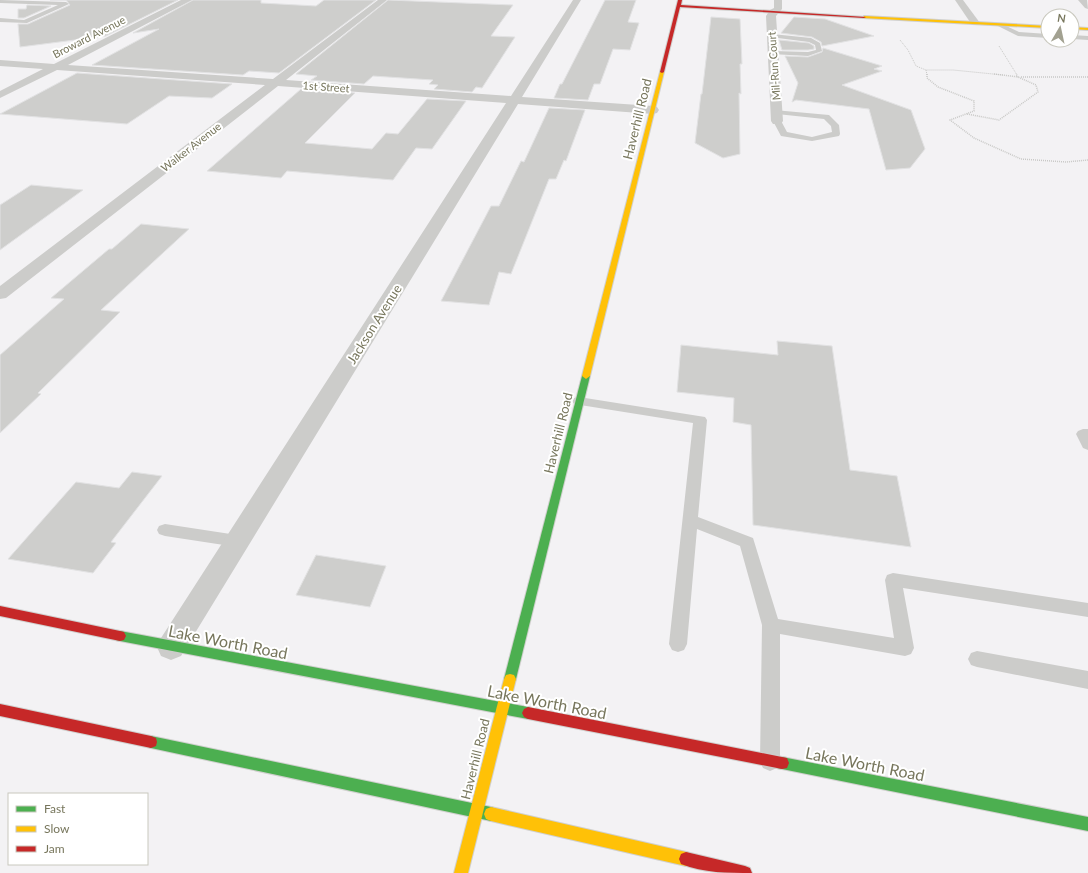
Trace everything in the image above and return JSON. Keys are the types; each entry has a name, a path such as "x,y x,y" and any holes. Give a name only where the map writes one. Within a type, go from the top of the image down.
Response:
{"street":[{"name":"Broward Avenue","path":"0,95 188,0"},
{"name":"Walker Avenue","path":"0,294 382,0"},
{"name":"Jackson Avenue","path":"171,647 577,0"},
{"name":"Mil-Run Court","path":"777,116 771,16 773,12 778,9 778,0"},
{"path":"959,0 975,23"},
{"path":"1082,0 1088,6"},
{"path":"679,3 773,12 1040,27"},
{"name":"Haverhill Road","path":"461,873 501,708 679,3"},
{"name":"1st Street","path":"0,63 274,84 653,110"},
{"name":"Lake Worth Road","path":"0,611 171,647 501,708 1088,824"},
{"path":"0,710 476,811 745,873"}],"lane":[{"path":"0,1 66,4 25,22 0,20"},
{"path":"998,24 1018,34 1040,35"},
{"path":"772,36 811,40 818,44 819,51 808,54 773,53"},
{"path":"777,116 826,117 834,125 836,134 812,139 784,134 777,116"},
{"path":"579,401 700,420 678,644"},
{"path":"1088,434 1083,434 1088,445"},
{"path":"690,520 747,542 771,625 770,761"},
{"path":"165,530 237,541"},
{"path":"771,625 905,648 893,580 1088,610"},
{"path":"977,659 1088,680"}],"path":[{"path":"898,36 908,50 916,66 926,70 953,70 1018,77 1088,77"},
{"path":"966,114 999,120 1038,92 1036,85 1018,77 999,46"},
{"path":"926,70 927,78 938,87 974,101 974,111 950,120 974,138 1021,159 1066,162 1088,160"}],"building":[{"path":"66,0 178,0 106,36 20,47 18,24 28,24 70,5"},
{"path":"193,0 261,0 261,3 316,6 324,0 376,0 279,73 249,71 243,75 92,65 159,29 133,33"},
{"path":"388,0 513,5 491,36 515,37 482,88 476,87 472,92 434,89 438,85 429,84 433,80 373,76 364,84 311,80 317,76 296,74"},
{"path":"605,0 636,0 628,22 639,23 630,50 613,49 600,84 594,84 588,100 554,98 560,84 562,84"},
{"path":"27,5 51,6 24,18 18,18 18,9 26,9"},
{"path":"711,17 740,19 742,64 740,64 741,94 739,93 740,154 723,158 695,143"},
{"path":"794,17 825,19 874,36 822,46 821,42 812,37 781,33"},
{"path":"779,40 809,43 814,46 814,49 782,50"},
{"path":"823,48 882,66 874,69 882,71 842,85 911,110 925,149 910,168 886,170 869,109 796,100 792,102 798,83 785,56 808,57 822,52"},
{"path":"77,73 232,84 212,98 169,96 127,124 0,114"},
{"path":"301,89 355,93 305,143 372,149 386,133 398,134 427,99 466,101 432,149 416,148 393,180 287,171 281,178 207,171"},
{"path":"549,108 585,110 566,161 564,160 556,179 549,179 511,274 499,272 489,305 441,301 491,206 499,206 521,161 524,162"},
{"path":"31,185 83,190 0,250 0,205"},
{"path":"141,224 189,229 101,310 120,312 38,393 41,394 0,433 0,355 64,299 51,298"},
{"path":"777,341 832,346 850,470 897,476 911,547 753,525 751,425 733,422 734,398 677,392 681,345 778,355"},
{"path":"132,472 162,476 111,542 116,543 93,573 8,559 76,482 119,488"},
{"path":"316,555 386,566 370,607 296,595"}],"traffic: fast":[{"path":"510,679 586,376"},
{"path":"120,636 528,713"},
{"path":"151,742 491,814"},
{"path":"782,763 1088,824"}],"traffic: slow":[{"path":"864,17 1040,27"},
{"path":"1080,28 1088,29"},
{"path":"586,376 662,72"},
{"path":"461,873 510,679"},
{"path":"491,814 686,859"}],"traffic: jam":[{"path":"662,72 680,0"},
{"path":"678,6 864,17"},
{"path":"0,611 120,636"},
{"path":"0,710 151,742"},
{"path":"528,713 782,763"},
{"path":"686,859 745,873"}]}
